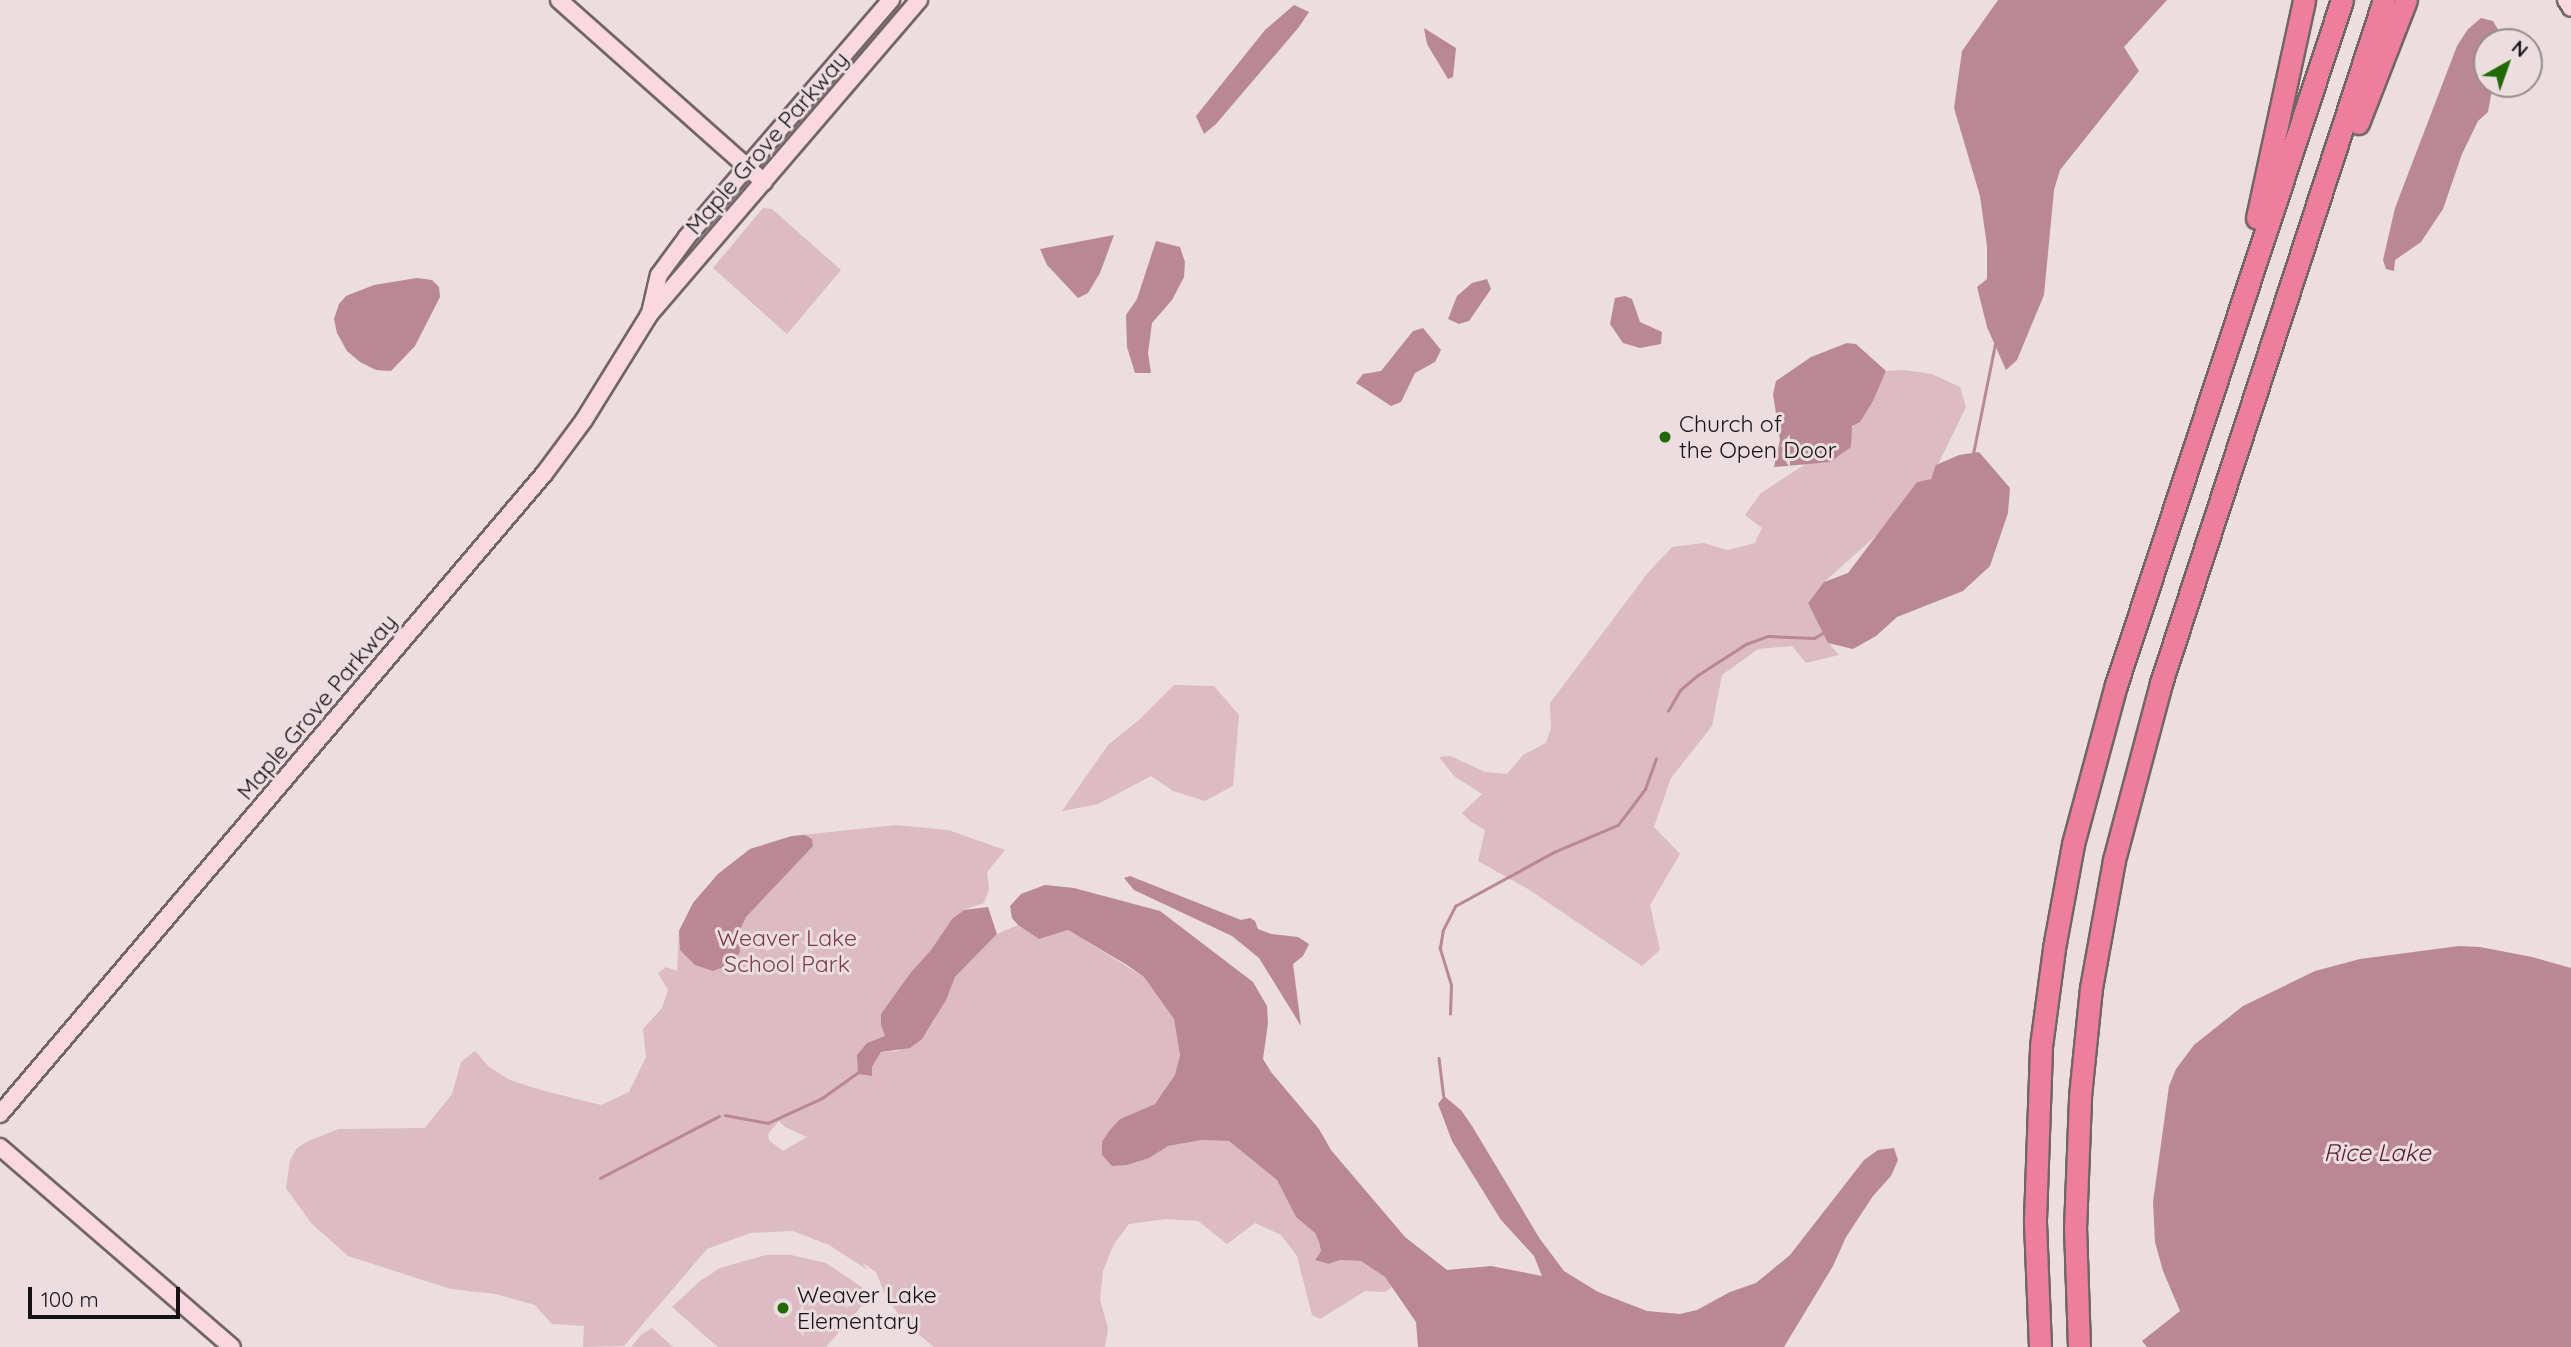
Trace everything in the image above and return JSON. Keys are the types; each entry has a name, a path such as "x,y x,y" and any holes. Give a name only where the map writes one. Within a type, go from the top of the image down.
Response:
{"highway":[{"path":"2220,370 2235,293 2268,176 2304,0"},
{"path":"2040,1345 2035,1220 2038,1100 2045,1013 2063,897 2102,732 2342,0"},
{"path":"2079,1344 2075,1192 2082,1071 2091,988 2113,860 2161,683 2384,0"},
{"path":"2308,234 2337,174 2406,0"}],"main road":[{"path":"559,0 764,182"},
{"name":"Maple Grove Parkway","path":"649,316 659,275 687,237 891,0"},
{"name":"Maple Grove Parkway","path":"0,1114 544,474 577,432 649,316 919,0"},
{"path":"2566,0 2571,8"},
{"path":"0,1147 232,1347"}],"green space":[{"path":"763,208 772,209 841,270 787,334 713,268"},
{"path":"1904,370 1932,374 1960,387 1966,407 1931,479 1917,482 1878,534 1824,582 1808,603 1828,642 1839,655 1806,663 1792,646 1758,649 1722,675 1712,726 1671,778 1654,827 1680,854 1650,905 1660,950 1642,966 1528,889 1478,861 1485,830 1462,813 1482,794 1454,776 1439,757 1450,756 1485,772 1507,774 1523,755 1546,743 1551,728 1550,703 1647,574 1672,547 1704,543 1727,550 1755,543 1762,528 1745,515 1761,493 1807,463 1830,462 1873,401 1886,371"},
{"path":"1174,685 1214,686 1239,715 1233,786 1205,801 1173,791 1151,776 1098,804 1062,811 1108,745 1139,720"},
{"name":"Weaver Lake School Park","path":"896,825 948,830 1005,850 987,872 989,889 984,903 964,910 952,919 931,950 912,971 886,1036 867,1043 872,1067 881,1052 898,1051 933,1022 955,977 997,934 1018,925 1039,939 1068,930 1144,977 1174,1019 1180,1052 1176,1075 1155,1104 1120,1119 1109,1131 1138,1162 1168,1146 1202,1140 1229,1141 1277,1180 1296,1217 1315,1233 1321,1251 1315,1259 1329,1264 1340,1260 1361,1261 1385,1277 1392,1287 1385,1292 1365,1291 1320,1319 1312,1315 1297,1256 1281,1235 1255,1223 1227,1244 1198,1221 1166,1219 1129,1224 1114,1244 1103,1271 1100,1300 1108,1328 1105,1347 934,1347 907,1325 887,1299 876,1272 861,1262 868,1270 829,1245 793,1231 750,1233 707,1249 624,1346 583,1347 584,1326 552,1324 535,1305 496,1294 451,1289 348,1256 311,1223 286,1188 290,1160 297,1148 339,1129 425,1128 452,1094 461,1062 475,1051 489,1067 510,1080 541,1090 601,1105 629,1092 646,1057 643,1029 662,1008 668,990 658,973 666,967 677,971 679,931 693,903 718,874 750,849 792,836","holes":["779,1121 785,1127 807,1137 783,1151 769,1140 768,1134"]},
{"path":"766,1255 791,1255 826,1263 872,1294 826,1347 718,1347 672,1307 700,1281 720,1268"},
{"path":"652,1328 673,1347 631,1347 641,1335"}],"water":[{"path":"1998,0 2167,0 2124,47 2139,71 2060,170 2054,190 2044,295 2017,360 2006,370 1987,327 1977,287 1987,279 1987,246 1980,196 1954,108 1962,51"},
{"path":"1294,5 1309,12 1299,27 1216,124 1204,134 1196,116 1265,30"},
{"path":"2481,18 2493,21 2497,28 2473,28 2473,98 2490,98 2488,112 2478,121 2462,154 2443,209 2421,242 2395,260 2394,271 2386,269 2383,260 2395,208 2457,46 2468,29"},
{"path":"1424,28 1456,48 1453,77 1448,79 1427,44"},
{"path":"1114,235 1100,273 1088,293 1078,298 1047,265 1040,249"},
{"path":"1156,241 1180,247 1185,262 1184,277 1172,300 1152,323 1148,353 1151,373 1135,373 1127,347 1126,315 1137,299"},
{"path":"417,278 432,280 439,287 440,297 415,346 391,371 376,370 360,362 347,351 337,333 334,319 339,304 346,296 374,285"},
{"path":"1487,279 1491,289 1469,321 1459,324 1448,319 1457,296 1472,283"},
{"path":"1625,296 1632,299 1640,322 1662,332 1661,344 1640,348 1623,343 1610,324 1615,298"},
{"path":"1423,328 1441,350 1435,362 1415,373 1401,402 1391,406 1356,383 1363,374 1381,371 1413,331"},
{"path":"1847,343 1856,344 1886,371 1873,401 1860,422 1852,426 1851,447 1830,462 1774,467 1780,440 1773,394 1776,381 1811,357"},
{"path":"1979,452 2010,488 2008,513 1990,566 1963,591 1897,617 1876,636 1853,649 1828,643 1808,603 1824,582 1848,573 1917,482 1931,479 1936,465 1959,455"},
{"path":"805,835 812,839 813,846 746,917 739,932 740,952 732,964 713,971 695,965 680,950 679,931 693,903 718,874 750,849 792,836"},
{"path":"1130,876 1241,920 1250,918 1255,921 1258,929 1271,934 1298,937 1309,944 1303,956 1293,964 1301,1026 1259,958 1232,936 1134,890 1124,878"},
{"path":"1045,885 1074,888 1160,911 1253,982 1267,1006 1268,1023 1263,1059 1271,1072 1319,1129 1331,1150 1405,1237 1447,1270 1491,1266 1542,1276 1534,1256 1501,1220 1452,1141 1438,1104 1444,1096 1461,1110 1472,1126 1540,1239 1564,1271 1598,1292 1647,1311 1680,1314 1697,1310 1730,1292 1756,1283 1790,1255 1864,1160 1878,1150 1894,1148 1898,1160 1891,1176 1873,1196 1846,1237 1833,1266 1784,1347 1418,1347 1416,1322 1385,1277 1361,1261 1340,1260 1329,1264 1315,1260 1321,1251 1315,1233 1296,1217 1277,1180 1229,1141 1202,1140 1168,1146 1149,1158 1127,1165 1112,1166 1102,1155 1102,1142 1109,1131 1120,1119 1155,1104 1175,1075 1180,1055 1174,1019 1144,977 1127,965 1068,930 1039,939 1018,925 1012,918 1010,906 1021,894"},
{"path":"988,907 997,934 955,977 946,1000 922,1039 910,1048 881,1052 872,1067 872,1076 858,1074 857,1055 867,1043 885,1036 881,1014 952,919 964,910"},
{"name":"Rice Lake","path":"2459,946 2480,947 2532,957 2571,968 2571,1347 2147,1347 2142,1341 2180,1311 2163,1271 2155,1242 2153,1202 2169,1086 2176,1069 2194,1045 2243,1006 2315,971 2360,959"}],"waterway":[{"path":"1973,454 1995,344"},
{"path":"1668,711 1680,690 1746,644 1768,636 1814,638 1826,631"},
{"path":"1450,1014 1451,985 1440,948 1443,930 1455,906 1554,852 1618,825 1645,789 1656,759"},
{"path":"1439,1058 1444,1096"},
{"path":"725,1115 768,1123 822,1098 857,1073"},
{"path":"600,1178 719,1116"}],"place":[{"name":"Church of the Open Door","path":"1665,437"},
{"name":"Weaver Lake Elementary","path":"783,1308"}]}
